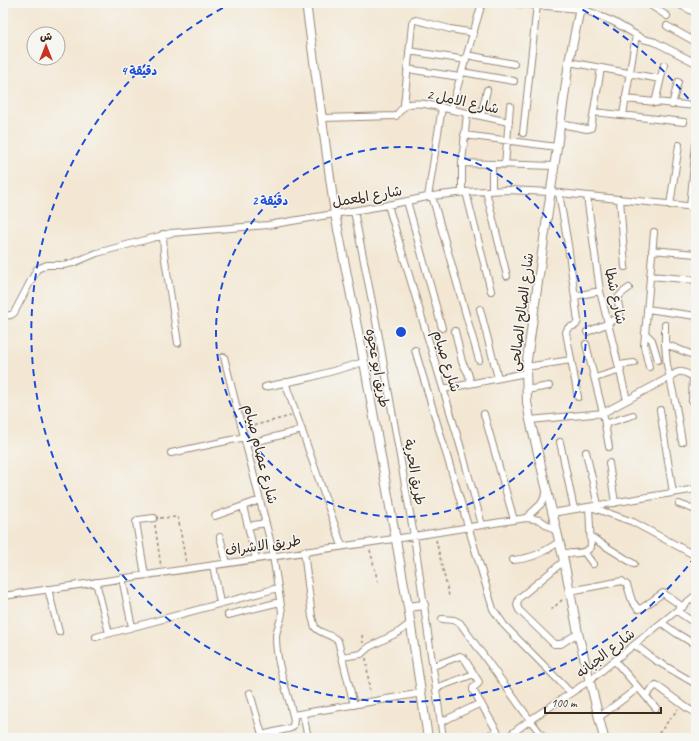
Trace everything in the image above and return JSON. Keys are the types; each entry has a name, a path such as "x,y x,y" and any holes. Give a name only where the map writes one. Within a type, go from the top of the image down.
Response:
{"street":[{"name":"طريق ابو عجوه","path":"306,3 335,214 396,538 411,624 428,738"},
{"path":"451,109 482,3"},
{"path":"515,3 580,6 644,39 655,42 696,63"},
{"path":"647,3 668,16"},
{"path":"676,3 696,13"},
{"path":"523,133 537,5"},
{"name":"شارع الصالح الصالحى","path":"580,6 569,62 550,192 526,370 526,390 530,420 563,557 589,682 604,738"},
{"path":"322,118 396,116 404,105 413,21 416,20 450,29 474,33"},
{"path":"667,26 696,42"},
{"path":"623,115 636,35"},
{"path":"409,50 514,64"},
{"path":"569,62 660,79"},
{"path":"655,103 664,65"},
{"path":"560,124 590,129 601,68"},
{"path":"407,69 514,81"},
{"path":"672,104 678,82"},
{"path":"481,116 487,90"},
{"path":"625,99 696,106"},
{"name":"شارع الامل 2","path":"404,105 412,103 425,104 508,122"},
{"path":"505,165 510,106"},
{"path":"442,107 430,196 479,360"},
{"path":"594,112 684,122"},
{"path":"467,113 462,163 464,192 491,291"},
{"path":"464,135 557,147"},
{"path":"693,207 696,144"},
{"path":"670,205 680,145"},
{"path":"462,163 554,166"},
{"path":"492,164 489,191 507,276"},
{"name":"شارع المعمل","path":"3,316 14,313 37,269 47,265 63,265 73,263 97,253 163,234 261,226 388,205 430,196 464,192 550,192 693,207"},
{"path":"559,193 568,245 578,324 568,328 566,332 578,397"},
{"name":"شارع شطا","path":"587,196 600,291 609,322 627,400"},
{"path":"620,199 625,267"},
{"path":"407,201 442,328"},
{"name":"شارع صيام","path":"388,205 463,455 482,525"},
{"name":"طريق الحرية","path":"354,211 379,337 414,536 443,738"},
{"path":"649,367 645,350 645,333 654,232"},
{"path":"163,234 178,343"},
{"path":"652,250 696,254"},
{"path":"650,276 696,280"},
{"path":"587,332 620,317 617,298 619,294 628,288"},
{"path":"575,296 600,291"},
{"path":"480,309 498,378"},
{"path":"647,309 696,316"},
{"path":"665,325 667,365 682,442"},
{"path":"455,331 462,362 471,383"},
{"path":"645,333 652,340 658,360"},
{"path":"586,344 603,413 609,447"},
{"path":"665,344 696,356"},
{"path":"415,350 491,606 495,614 504,625 571,693"},
{"name":"شارع عصام صيام","path":"224,357 274,556 282,616 276,634 277,649 280,669 293,715"},
{"path":"443,389 498,378 571,360"},
{"path":"265,387 307,378 364,362"},
{"path":"595,378 634,363"},
{"path":"530,420 603,413 670,377 678,371 694,377 692,401 696,407"},
{"path":"285,382 342,546"},
{"path":"526,390 549,386"},
{"path":"660,410 673,493"},
{"path":"484,414 514,520"},
{"path":"605,424 632,415"},
{"path":"171,453 302,430"},
{"path":"560,442 574,509"},
{"path":"586,452 598,505"},
{"path":"609,463 615,503"},
{"path":"552,513 696,489"},
{"path":"526,518 541,504 547,492"},
{"path":"215,516 260,500"},
{"path":"679,504 696,510"},
{"path":"243,506 256,558"},
{"path":"578,634 561,644 554,644 519,610 517,605 519,598 563,557 587,551 591,547 589,507"},
{"path":"589,507 632,522 696,556"},
{"path":"145,575 136,522 138,520 154,518"},
{"name":"طريق الاشراف","path":"3,596 414,536 526,518 540,520 552,527 557,532"},
{"path":"248,526 266,523"},
{"path":"220,537 227,563"},
{"path":"591,537 634,564"},
{"path":"513,560 540,554 559,542"},
{"path":"304,552 312,617 315,628 334,637 338,641 354,705"},
{"path":"584,552 593,564"},
{"path":"213,565 220,604"},
{"path":"122,578 132,627"},
{"path":"570,592 622,581 627,585 632,601 638,609 642,608 663,593 683,607"},
{"path":"96,582 109,633"},
{"path":"96,637 278,588"},
{"path":"48,589 59,632"},
{"name":"شارع الجبانه","path":"506,738 530,720 589,682 696,595"},
{"path":"228,615 280,602"},
{"path":"408,607 424,605"},
{"path":"677,611 696,624"},
{"path":"442,619 454,620 460,623 544,738"},
{"path":"662,623 696,645"},
{"path":"342,657 361,654 369,647 399,632 411,624"},
{"path":"635,645 655,660 696,684"},
{"path":"433,666 462,656 479,681 473,690 501,738"},
{"path":"615,661 656,708"},
{"path":"436,688 474,674"},
{"path":"645,696 656,685 696,713"},
{"path":"598,718 638,688"},
{"path":"250,693 262,736 291,728 293,724 293,715 422,693"},
{"path":"441,722 481,703"},
{"path":"303,714 308,738"}],"path":[{"path":"242,428 296,414"},
{"path":"161,572 154,518 178,517 188,569"},
{"path":"434,532 449,596"},
{"path":"369,542 378,582"},
{"path":"551,610 570,592"},
{"path":"362,635 371,702"},
{"path":"655,738 682,704"},
{"path":"471,738 496,729"}]}
